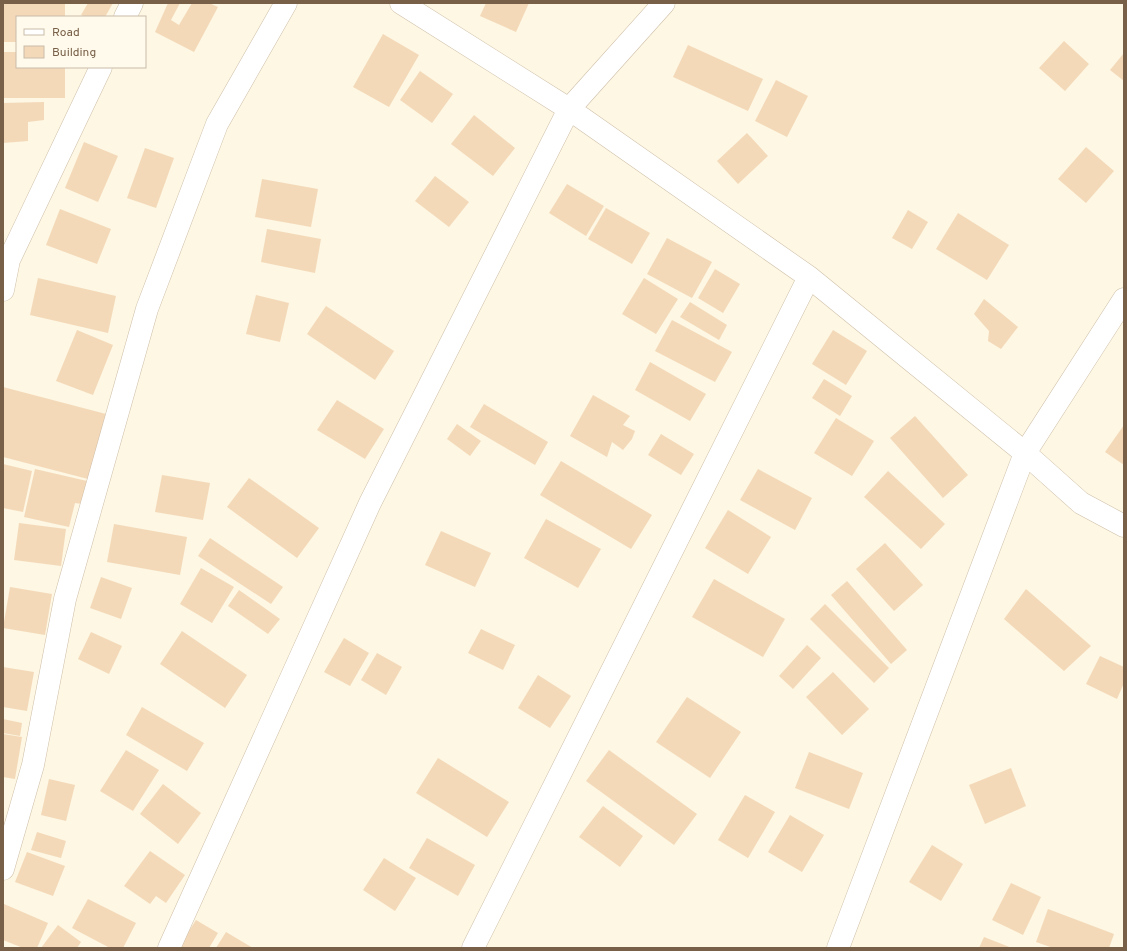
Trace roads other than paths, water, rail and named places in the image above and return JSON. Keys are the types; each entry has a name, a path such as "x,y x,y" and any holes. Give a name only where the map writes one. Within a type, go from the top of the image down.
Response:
{"street":[{"path":"126,16 132,3"},
{"path":"3,869 33,765 64,599 147,309 217,124 286,3"},
{"path":"401,3 569,109 809,277 1025,453 1080,503 1124,526"},
{"path":"169,948 370,503 569,109 664,3"},
{"path":"3,290 9,260 101,68"},
{"path":"473,948 809,277"},
{"path":"838,948 1025,453 1124,299"}]}
